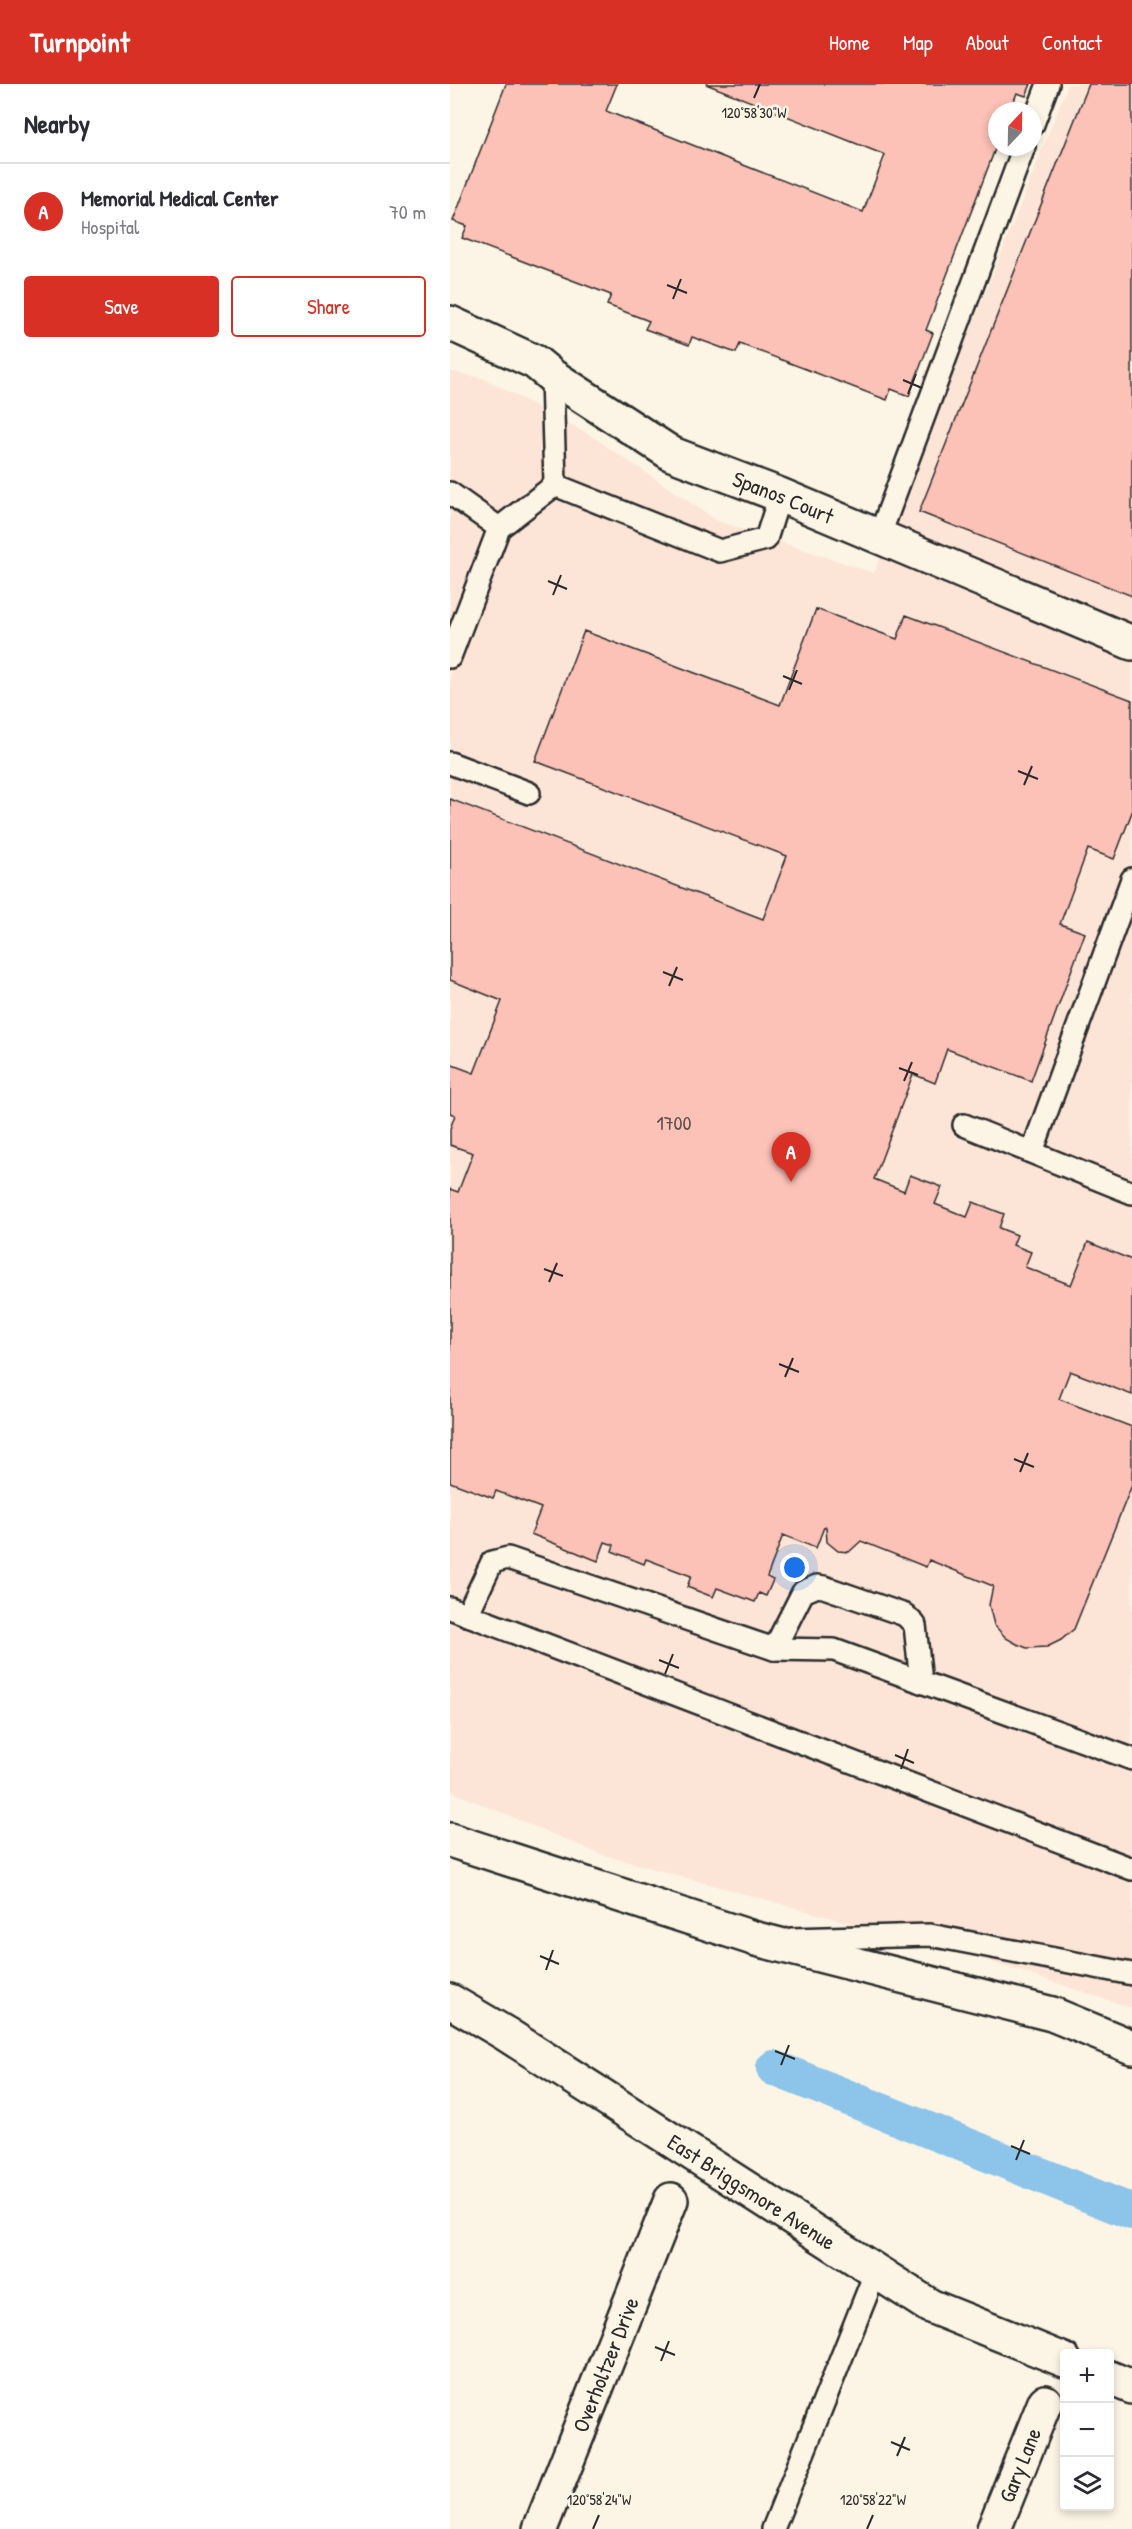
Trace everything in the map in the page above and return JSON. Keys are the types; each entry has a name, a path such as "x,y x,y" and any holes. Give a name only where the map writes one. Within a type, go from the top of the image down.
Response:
{"main road":[{"name":"Spanos Court","path":"450,323 535,362 552,376 672,454 780,495 1132,643"},
{"path":"450,1840 756,1940 1052,2014 1132,2047"},
{"name":"East Briggsmore Avenue","path":"450,2001 516,2040 930,2306 1060,2358"},
{"name":"Overholtzer Drive","path":"540,2529 671,2200"},
{"path":"1114,2380 1132,2388"},
{"name":"Gary Lane","path":"994,2529 1045,2402"}],"lane":[{"path":"1041,102 1048,84"},
{"path":"879,537 1021,156"},
{"path":"552,376 555,485"},
{"path":"555,485 720,551 765,539 780,495"},
{"path":"450,657 500,528 555,485"},
{"path":"450,493 500,528"},
{"path":"450,763 529,793"},
{"path":"1032,1152 1132,879"},
{"path":"964,1125 1132,1193"},
{"path":"1132,1760 834,1650 774,1649 508,1558 492,1562 458,1612 1132,1869"},
{"path":"774,1649 803,1592 816,1586 824,1587 910,1618 915,1625 921,1682"},
{"path":"756,1940 930,1935 1132,1974"},
{"path":"773,2529 876,2271"}],"shaded area":[{"path":"1068,84 1132,84 1132,2008 988,1961 600,1854 450,1791 450,371 485,379 590,435 718,521 874,573 1039,156 1042,156 1042,150"}],"building":[{"path":"506,84 617,84 606,111 863,212 885,155 706,84 1031,84 1026,96 1017,93 1014,102 988,102 988,156 992,156 926,330 933,333 909,396 891,389 887,400 740,344 736,353 692,337 689,345 645,329 649,321 607,305 611,295 462,238 467,226 453,221"},
{"path":"1089,84 1132,84 1132,596 919,512"},
{"path":"816,609 897,639 906,615 1132,700 1132,812 1114,859 1088,849 1060,924 1085,933 1031,1081 947,1049 935,1083 913,1074 874,1179 904,1191 910,1175 942,1187 935,1204 967,1217 973,1202 1004,1214 999,1228 1017,1235 1013,1245 1031,1252 1025,1267 1071,1285 1088,1242 1132,1260 1132,1395 1070,1371 1059,1399 1132,1427 1132,1485 1074,1629 1061,1640 1047,1647 1027,1648 1017,1644 1006,1638 994,1625 989,1605 993,1586 929,1560 926,1567 861,1541 849,1552 838,1551 827,1542 826,1527 824,1527 816,1548 783,1535 767,1577 773,1580 766,1596 759,1593 755,1602 717,1588 713,1597 687,1587 691,1576 646,1559 644,1564 612,1551 614,1545 605,1542 598,1561 531,1534 541,1508 496,1491 493,1498 450,1482 450,1189 458,1192 473,1153 450,1145 450,1129 455,1115 450,1113 450,1064 474,1073 502,1001 450,980 450,799 763,919 787,856 535,761 584,631 780,705"}],"waterway":[{"path":"774,2068 1132,2212"}],"place":[{"name":"Memorial Medical Center","path":"791,1182"}]}
